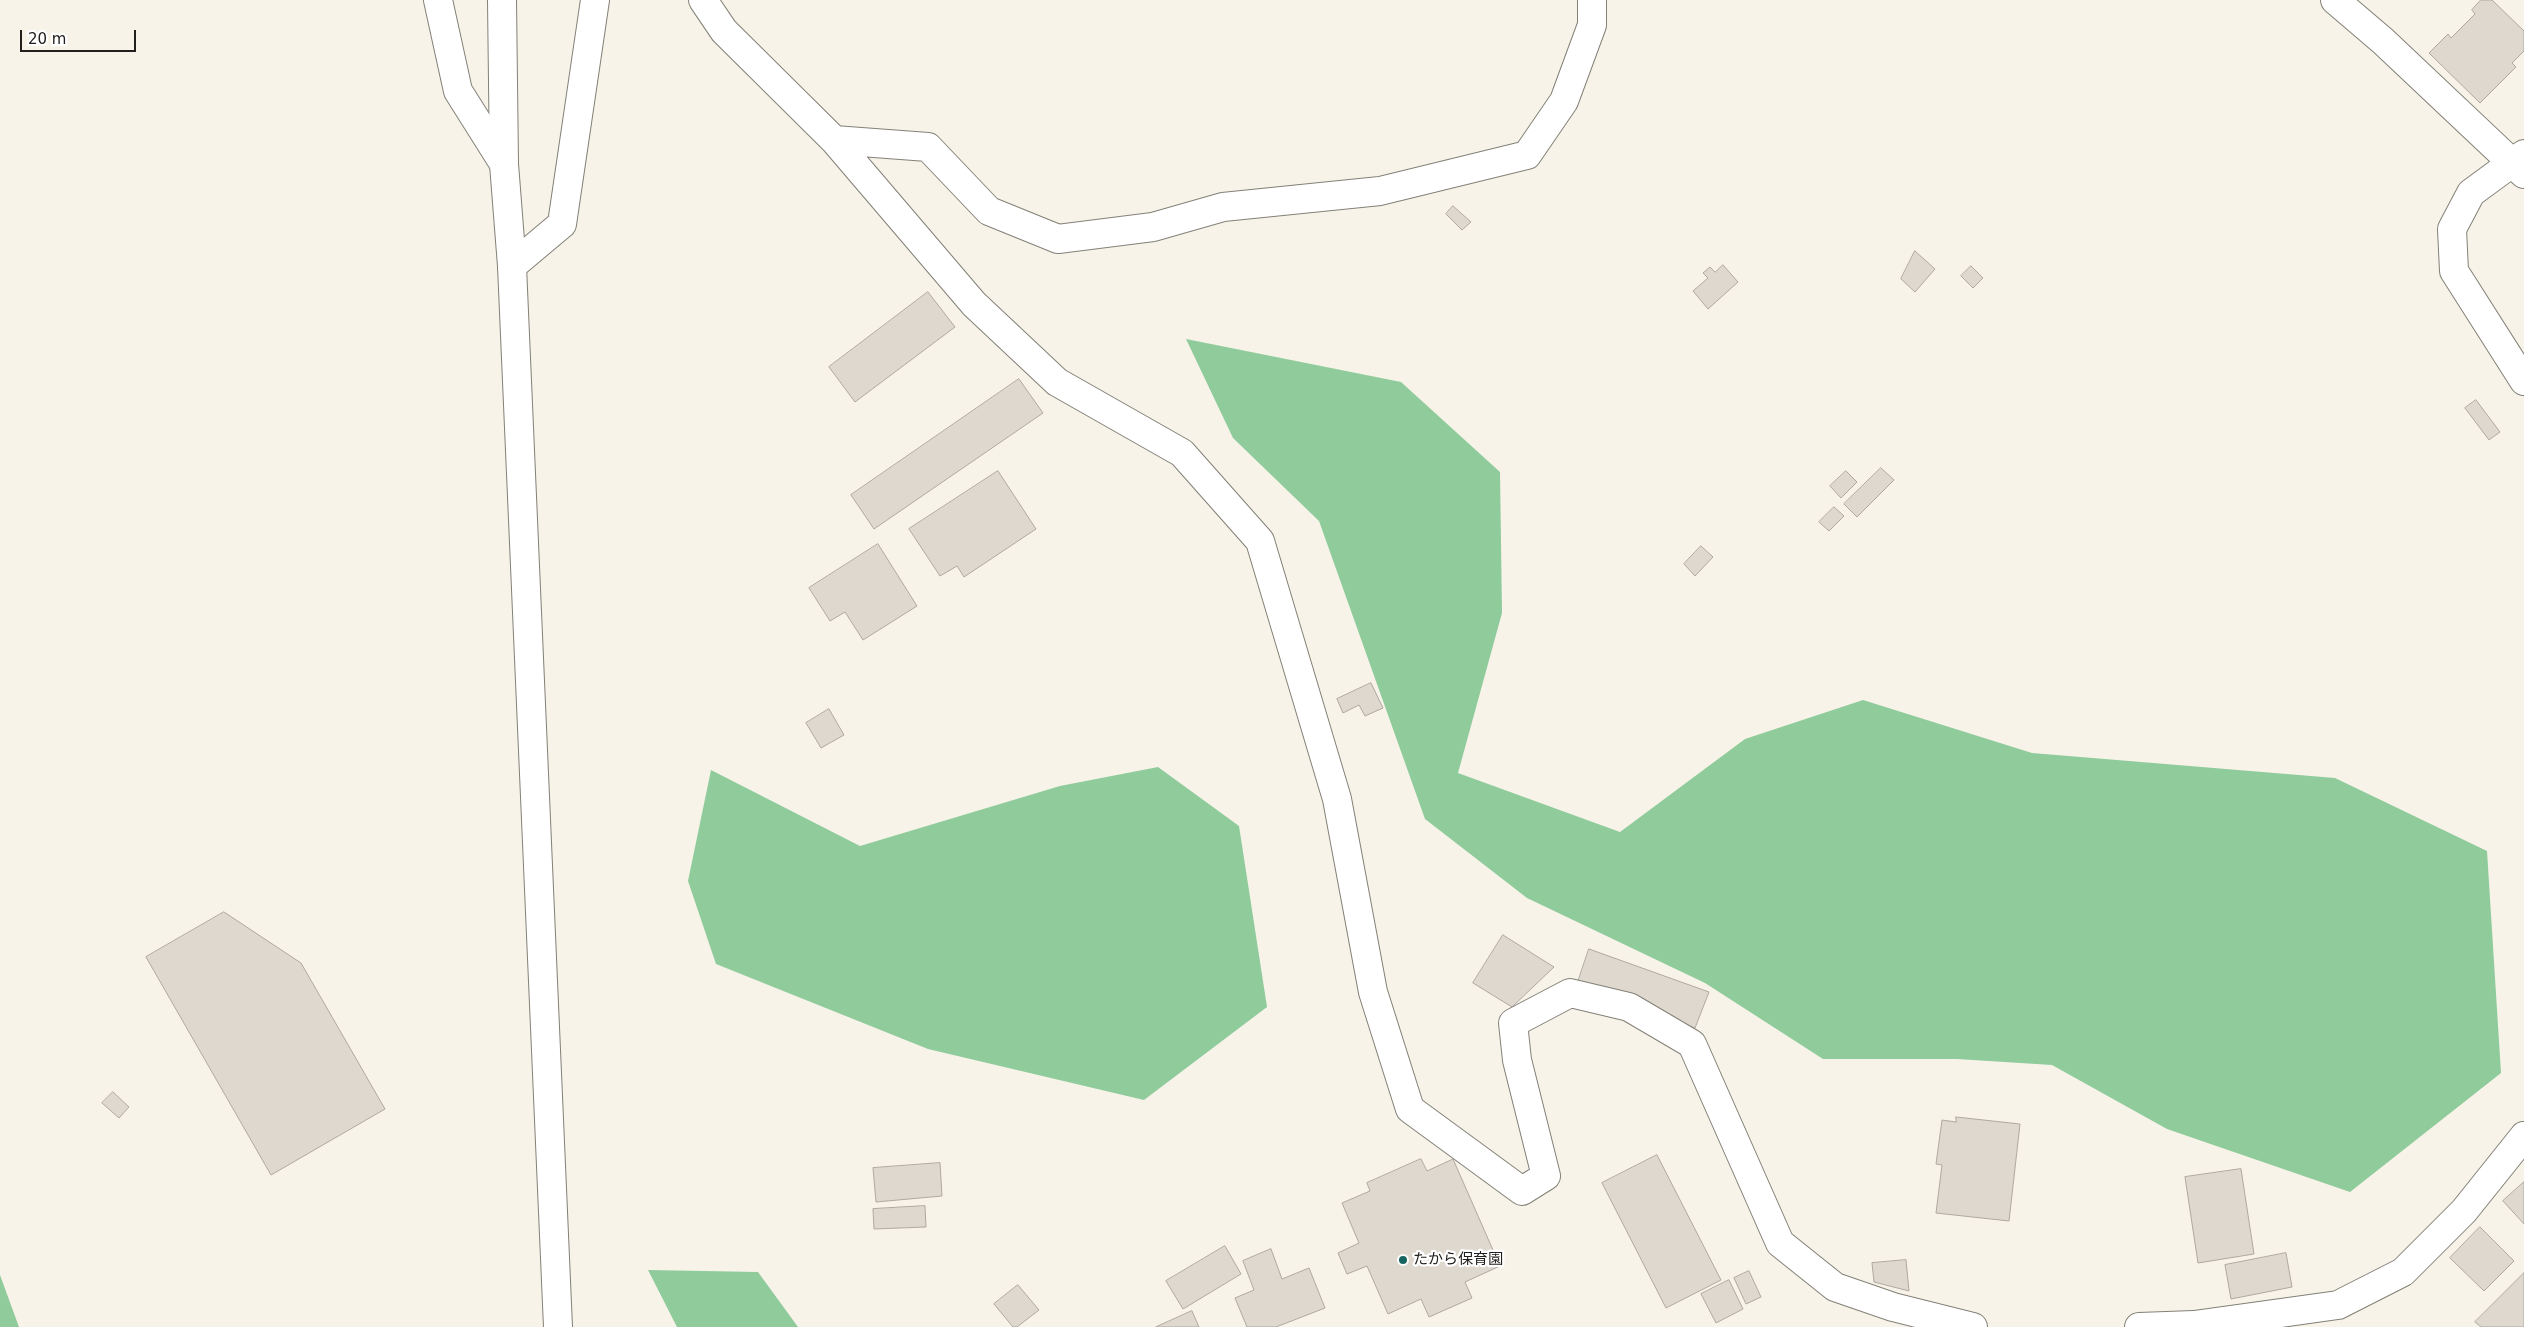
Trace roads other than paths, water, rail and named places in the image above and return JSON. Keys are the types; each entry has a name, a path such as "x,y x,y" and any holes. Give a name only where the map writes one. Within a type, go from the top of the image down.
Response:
{"street":[{"path":"438,0 458,91 504,164"},
{"path":"502,0 504,164 512,266 558,1327"},
{"path":"512,266 562,224 595,0"},
{"path":"703,0 724,32 834,140 974,304 1056,382 1182,453 1260,541 1337,799 1373,992 1410,1108 1522,1192 1546,1176 1518,1060 1513,1023 1570,993 1629,1007 1692,1044 1780,1243 1835,1287 1893,1307 1973,1327"},
{"path":"834,140 928,147 990,211 1058,239 1153,227 1223,206 1380,191 1527,155 1564,101 1592,25 1592,0"},
{"path":"2335,0 2520,164 2471,193 2452,229 2454,271 2524,381"},
{"path":"2139,1327 2194,1325 2338,1305 2403,1272 2464,1211 2524,1136"}],"place":[{"name":"たから保育園","path":"1403,1260"}]}
